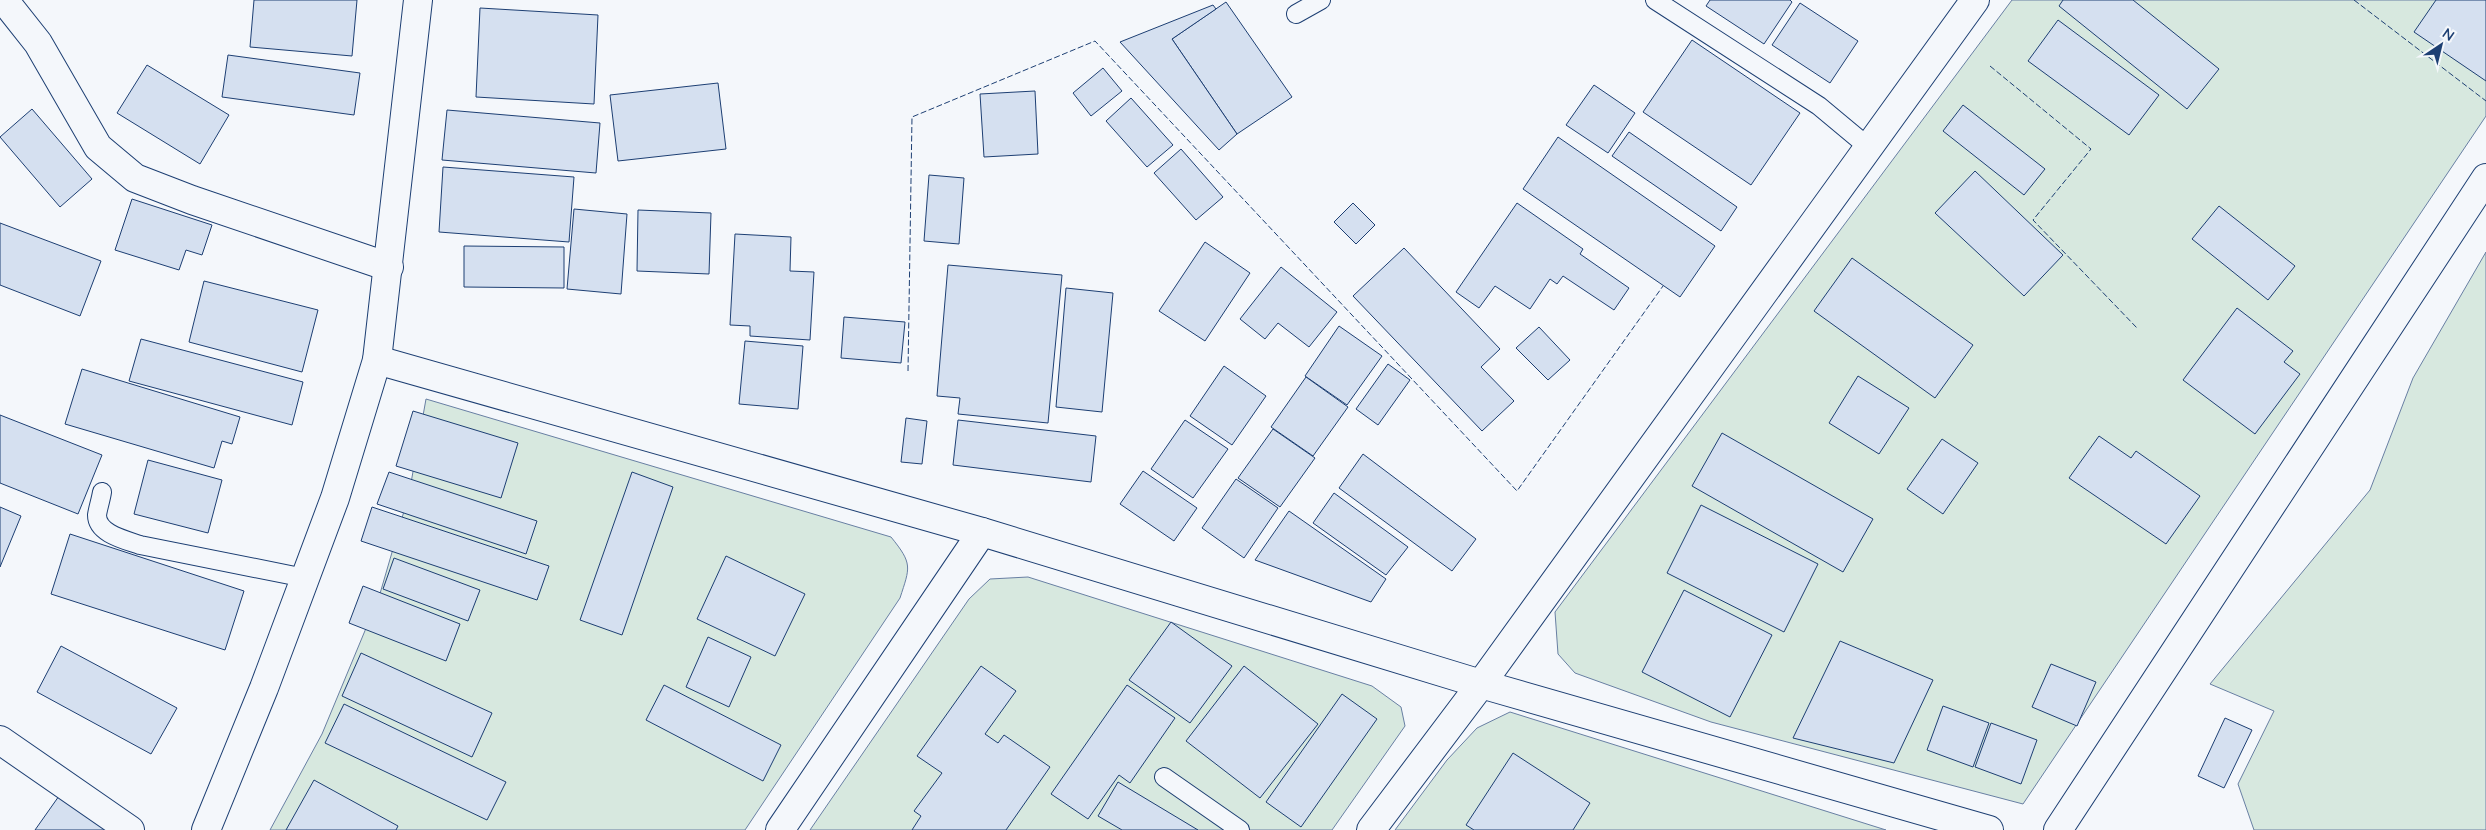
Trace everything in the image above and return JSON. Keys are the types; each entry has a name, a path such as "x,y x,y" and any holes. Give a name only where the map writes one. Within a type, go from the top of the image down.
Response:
{"street":[{"path":"4,0 38,43 98,147 135,178 192,200 389,267"},
{"path":"206,830 264,688 335,498 378,360 418,0"},
{"path":"1371,830 1481,684 1974,0"},
{"path":"2058,830 2486,178"},
{"path":"378,360 982,532 1481,684 1989,830"},
{"path":"780,830 982,532"},
{"path":"0,740 130,830"}],"lane":[{"path":"1296,14 1321,0"},
{"path":"1655,0 1819,106 1868,146"},
{"path":"102,492 97,517 102,528 117,537 140,545 305,578"},
{"path":"1164,777 1240,830"}],"shaded area":[{"path":"2012,0 2486,0 2486,116 2023,804 1711,722 1575,673 1558,654 1555,612"},
{"path":"2486,252 2486,830 2254,830 2238,784 2274,711 2210,684 2370,490 2413,378"},
{"path":"426,399 891,537 898,546 908,566 900,598 745,830 270,830 322,734 379,597 409,494"},
{"path":"1028,577 1372,686 1401,707 1405,726 1332,830 810,830 969,599 990,579"},
{"path":"1510,712 1886,830 1395,830 1447,760 1477,728"}],"building":[{"path":"254,0 357,0 352,56 250,47"},
{"path":"1710,0 1790,0 1792,2 1764,44 1706,6"},
{"path":"2063,0 2133,0 2219,69 2187,109 2059,6"},
{"path":"2436,0 2486,0 2486,81 2414,32"},
{"path":"1226,2 1292,97 1237,134 1172,39"},
{"path":"1800,3 1858,41 1830,83 1772,45"},
{"path":"1213,5 1216,9 1172,39 1237,134 1219,150 1120,42"},
{"path":"480,8 598,15 594,104 476,97"},
{"path":"2058,20 2159,95 2129,135 2028,61"},
{"path":"1692,40 1800,113 1751,185 1643,112"},
{"path":"228,55 360,73 354,115 222,97"},
{"path":"147,65 229,115 200,164 117,113"},
{"path":"1103,68 1122,91 1091,116 1073,93"},
{"path":"718,83 726,149 618,161 610,95"},
{"path":"1594,85 1635,113 1608,153 1566,125"},
{"path":"1035,91 1038,154 984,157 980,94"},
{"path":"1131,98 1173,145 1147,167 1106,121"},
{"path":"1963,105 2045,169 2024,195 1943,131"},
{"path":"32,109 92,179 60,207 0,137"},
{"path":"447,110 600,123 596,173 442,160"},
{"path":"1629,132 1737,207 1721,231 1612,156"},
{"path":"1558,137 1715,246 1680,297 1523,189"},
{"path":"1181,149 1223,197 1196,220 1154,173"},
{"path":"443,167 574,177 569,242 439,232"},
{"path":"1975,171 2063,255 2024,296 1935,213"},
{"path":"929,175 964,178 959,244 924,241"},
{"path":"132,199 212,225 202,255 186,250 179,270 115,250"},
{"path":"1353,203 1375,225 1356,244 1334,222"},
{"path":"1517,203 1583,249 1580,254 1629,288 1614,310 1563,276 1557,284 1550,279 1530,309 1495,286 1479,308 1456,292"},
{"path":"2219,206 2295,266 2268,300 2192,239"},
{"path":"574,209 627,214 621,294 567,289"},
{"path":"638,210 711,213 709,274 637,271"},
{"path":"0,223 101,261 80,316 0,285"},
{"path":"735,234 791,237 790,271 814,272 810,340 750,336 750,326 730,325"},
{"path":"1205,242 1250,273 1205,341 1159,311"},
{"path":"464,246 564,247 564,288 464,287"},
{"path":"1404,248 1500,349 1481,367 1514,401 1482,431 1353,296"},
{"path":"1852,258 1973,345 1935,398 1814,311"},
{"path":"948,265 1062,275 1048,423 958,414 960,398 937,396"},
{"path":"1281,267 1337,312 1309,347 1278,323 1265,339 1240,319"},
{"path":"204,281 318,310 302,372 189,342"},
{"path":"1066,288 1113,293 1102,412 1056,407"},
{"path":"2237,308 2293,351 2284,362 2300,374 2255,434 2183,380"},
{"path":"844,317 905,322 901,363 841,358"},
{"path":"1339,326 1382,356 1347,405 1305,376"},
{"path":"1539,327 1570,360 1548,380 1516,348"},
{"path":"141,339 303,382 292,425 129,381"},
{"path":"745,341 803,346 798,409 739,404"},
{"path":"1388,364 1410,380 1378,425 1356,409"},
{"path":"1224,366 1266,396 1232,445 1190,416"},
{"path":"82,369 240,417 232,444 222,441 214,468 65,424"},
{"path":"1858,376 1909,408 1879,454 1829,423"},
{"path":"1306,377 1348,407 1313,456 1271,427"},
{"path":"413,411 518,443 501,498 396,466"},
{"path":"0,415 102,455 78,514 0,483"},
{"path":"906,418 927,421 922,464 901,462"},
{"path":"958,420 1096,436 1091,482 953,465"},
{"path":"1185,420 1228,449 1193,498 1151,469"},
{"path":"1273,429 1315,458 1280,507 1238,478"},
{"path":"1722,433 1873,519 1843,572 1692,486"},
{"path":"2099,436 2131,458 2136,451 2200,496 2166,544 2069,478"},
{"path":"1942,439 1978,463 1943,514 1907,489"},
{"path":"1363,454 1476,539 1452,571 1339,488"},
{"path":"148,460 222,480 208,533 134,514"},
{"path":"1143,471 1197,508 1174,541 1120,504"},
{"path":"389,472 537,521 526,554 377,504"},
{"path":"632,472 673,487 622,635 580,620"},
{"path":"1236,479 1278,508 1244,558 1202,528"},
{"path":"1334,493 1408,547 1386,575 1313,523"},
{"path":"1701,505 1818,564 1784,632 1667,573"},
{"path":"0,507 21,516 0,567"},
{"path":"372,507 549,566 537,600 361,541"},
{"path":"1289,511 1386,579 1371,602 1255,560"},
{"path":"70,534 244,591 225,650 51,594"},
{"path":"726,556 805,594 775,656 697,619"},
{"path":"394,558 480,590 468,621 383,589"},
{"path":"363,586 460,624 446,661 349,623"},
{"path":"1684,590 1772,635 1730,717 1642,672"},
{"path":"1171,622 1232,666 1190,723 1129,680"},
{"path":"708,637 751,657 729,707 686,687"},
{"path":"1840,641 1933,680 1894,763 1793,738"},
{"path":"61,646 177,708 151,754 37,692"},
{"path":"361,653 492,713 472,757 342,696"},
{"path":"2051,664 2096,682 2077,726 2032,707"},
{"path":"981,666 1016,691 985,734 998,743 1004,735 1050,767 1006,830 912,830 921,816 914,811 942,773 917,756"},
{"path":"1244,666 1318,724 1260,798 1186,741"},
{"path":"664,685 781,745 763,781 646,720"},
{"path":"1127,685 1175,718 1130,783 1119,775 1088,819 1051,794"},
{"path":"1342,694 1377,719 1301,827 1266,802"},
{"path":"344,704 506,782 487,820 325,743"},
{"path":"1943,706 1989,723 1973,767 1927,750"},
{"path":"2225,718 2252,730 2224,788 2198,776"},
{"path":"1991,723 2037,740 2021,784 1975,767"},
{"path":"1513,753 1590,803 1573,830 1474,830 1466,825"},
{"path":"314,780 398,826 396,830 286,830"},
{"path":"1118,782 1198,830 1122,830 1098,816"},
{"path":"59,796 109,830 35,830"}],"fence":[{"path":"2354,0 2486,101"},
{"path":"908,371 912,117 1095,41 1517,491 1663,286"},
{"path":"1990,66 2091,149 2033,220 2137,328"}]}
